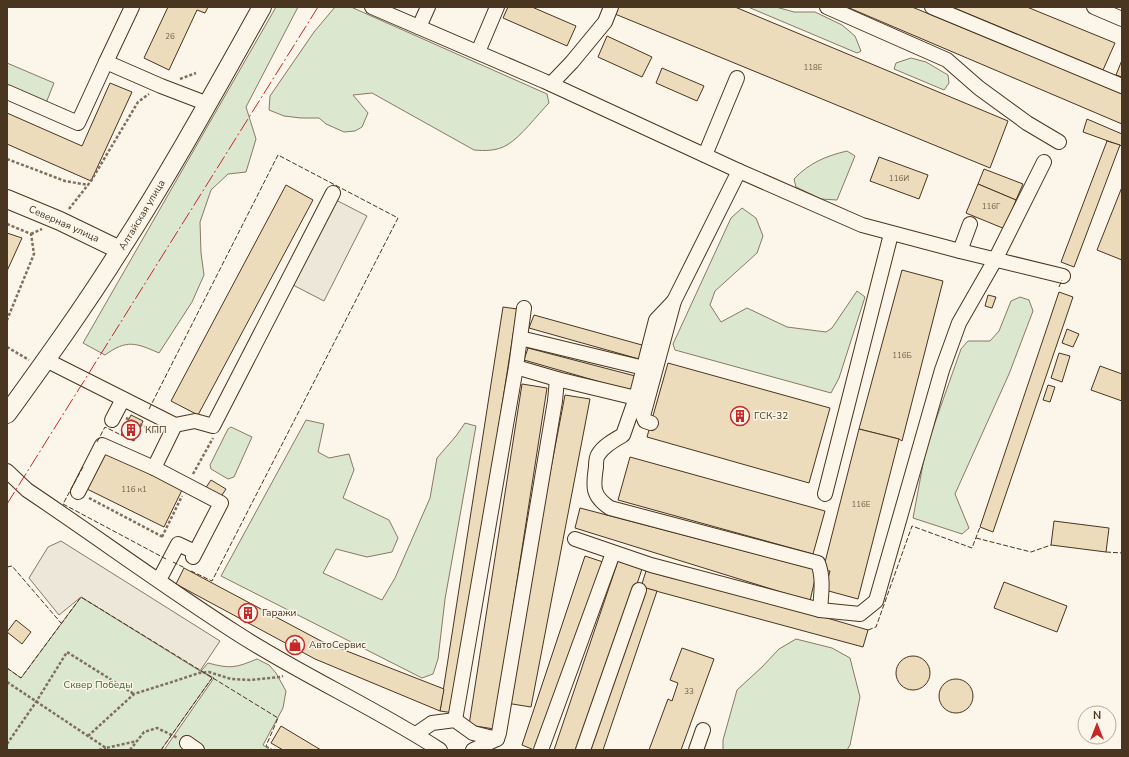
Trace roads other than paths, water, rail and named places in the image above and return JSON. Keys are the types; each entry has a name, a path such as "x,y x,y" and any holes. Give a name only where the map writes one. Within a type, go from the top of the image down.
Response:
{"main road":[{"name":"Алтайская улица","path":"7,414 46,360 120,250 208,104 262,7"},
{"name":"Северная улица","path":"7,199 60,221 120,250"}],"street":[{"path":"7,92 78,123 132,7"},
{"path":"372,7 551,84 739,171 862,225 891,234 1063,276"},
{"path":"419,27 428,7"},
{"path":"478,52 498,7"},
{"path":"551,84 572,62 605,22 611,7"},
{"path":"827,7 947,60 979,88 1027,123 1059,142"},
{"path":"932,7 1122,86"},
{"path":"1094,7 1122,19"},
{"path":"106,62 161,86 208,104"},
{"path":"705,155 737,78"},
{"path":"576,539 613,553 820,610 860,614 876,601 942,370 959,322 995,260 1044,162"},
{"path":"651,423 645,421 643,416 674,301 739,171"},
{"path":"154,468 172,432 195,421 213,426 333,193"},
{"path":"960,251 970,224"},
{"path":"825,494 891,234"},
{"path":"674,301 656,320 636,398 623,435 611,442 597,455 594,491 601,502 610,508 818,563 821,583 820,610"},
{"path":"455,720 516,367 524,308"},
{"path":"520,338 644,368"},
{"path":"46,360 123,399 172,432"},
{"path":"516,367 557,379 636,398"},
{"path":"497,739 554,408 557,379"},
{"path":"112,420 123,399"},
{"path":"78,492 102,445 154,468 220,503 194,554 178,544 159,580"},
{"path":"7,470 27,490 235,632 295,668 416,734 440,750"},
{"path":"542,750 613,553"},
{"path":"583,750 639,590"},
{"path":"416,734 432,724 455,720 474,733 497,739"},
{"path":"696,750 703,730"},
{"path":"473,750 497,739"}],"place":[{"name":"ГСК-32","path":"740,416"},
{"name":"КПП","path":"131,430"},
{"name":"Гаражи","path":"248,613"},
{"name":"АвтоСервис","path":"295,645"}],"park label":[{"name":"Сквер Победы","path":"98,685"}]}
